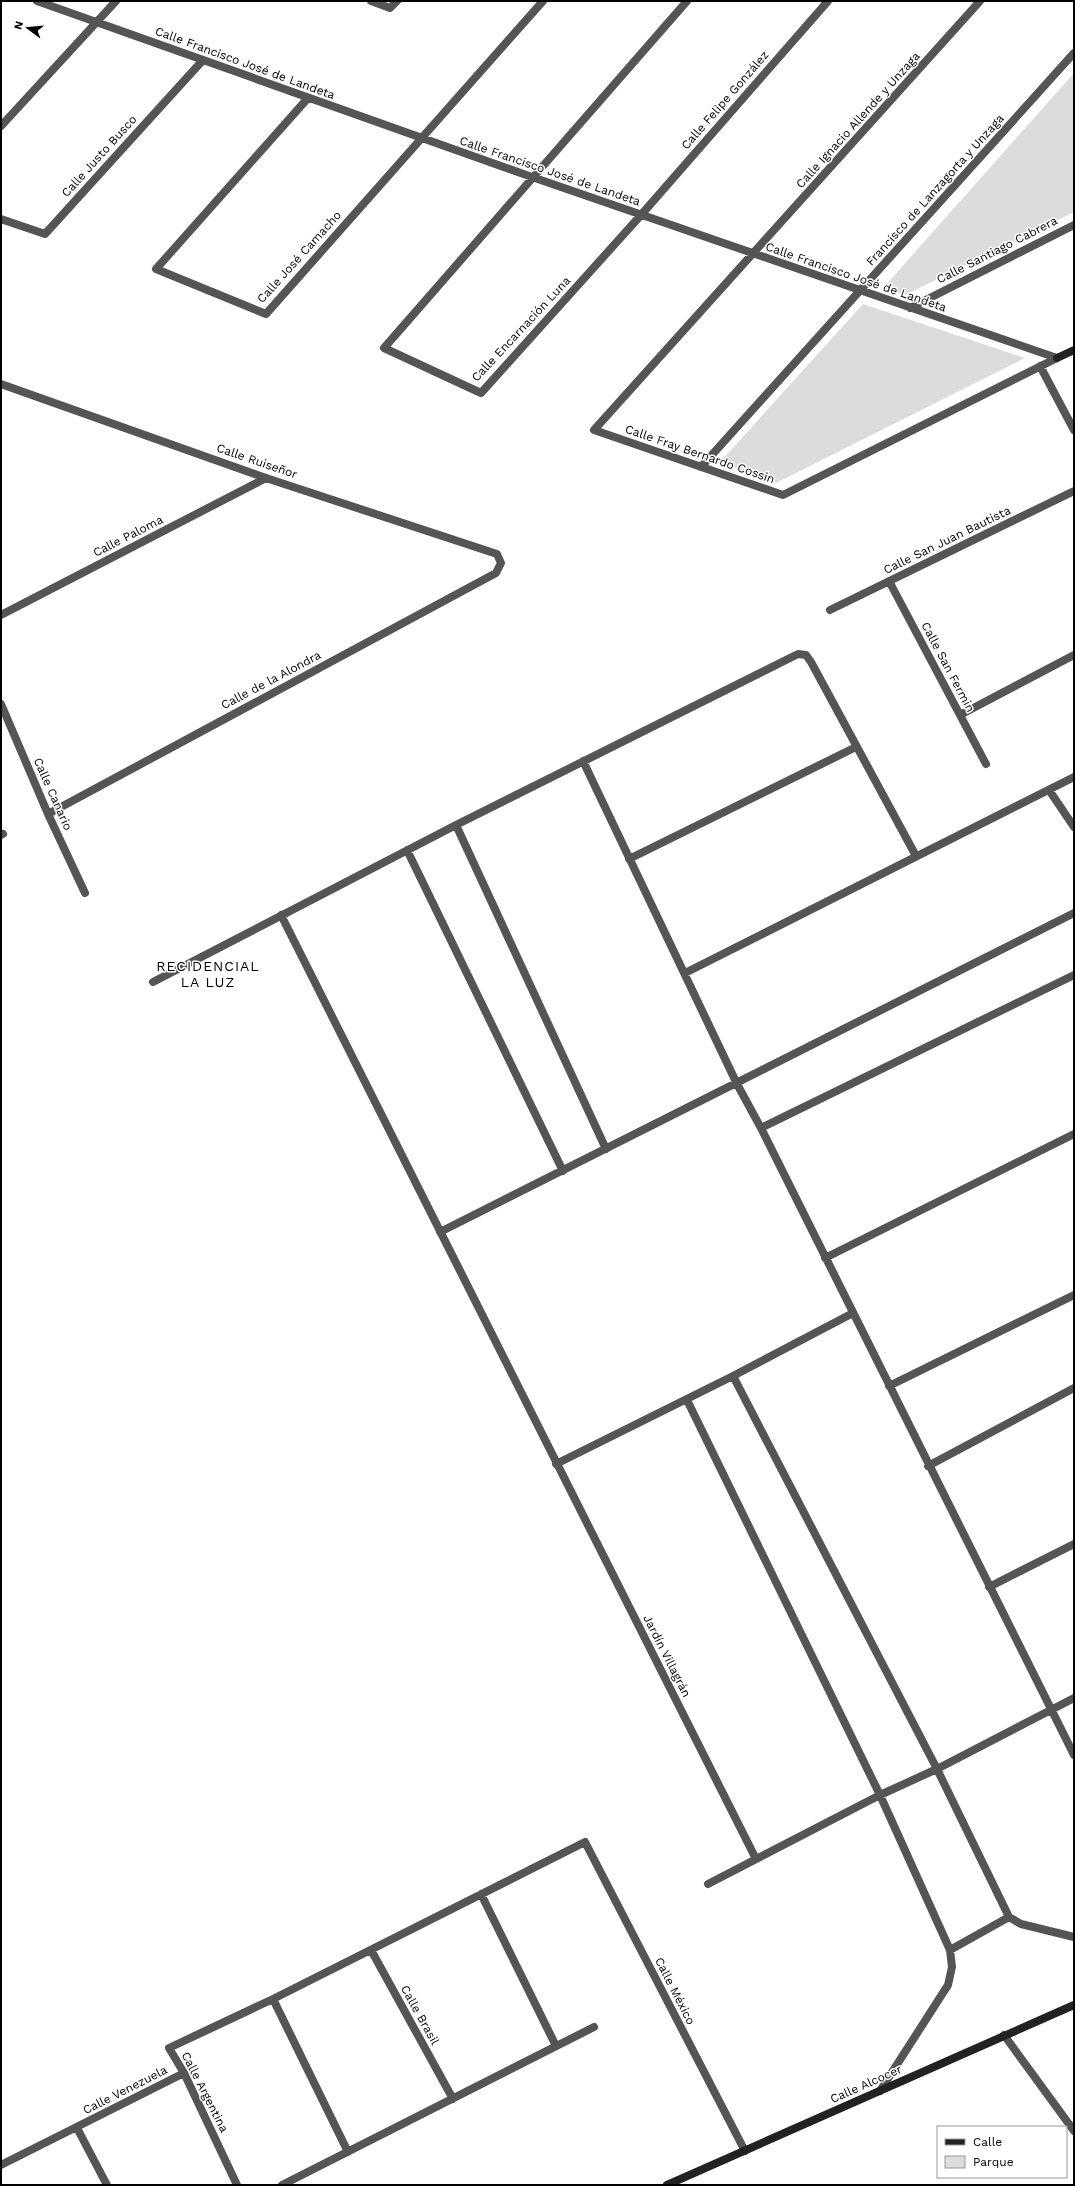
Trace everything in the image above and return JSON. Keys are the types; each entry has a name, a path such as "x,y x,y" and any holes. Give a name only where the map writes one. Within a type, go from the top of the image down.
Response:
{"street":[{"name":"Calle Francisco José de Landeta","path":"38,1 754,255 1057,358"},
{"path":"1,126 116,1"},
{"path":"371,1 390,8 397,1"},
{"path":"421,138 543,1"},
{"path":"532,177 687,1"},
{"name":"Calle Felipe González","path":"641,215 828,1"},
{"name":"Calle Ignacio Allende y Unzaga","path":"754,255 980,1"},
{"name":"Francisco de Lanzagorta y Unzaga","path":"701,467 1074,53"},
{"name":"Calle Justo Busco","path":"1,219 45,234 203,60"},
{"name":"Calle José Camacho","path":"308,98 156,269 266,314 421,138"},
{"name":"Calle Encarnación Luna","path":"532,177 384,348 480,393 641,215"},
{"name":"Calle Santiago Cabrera","path":"910,308 1074,224"},
{"name":"Calle Fray Bernardo Cossin","path":"754,255 594,430 783,495 1074,350"},
{"path":"1040,366 1074,430"},
{"name":"Calle Ruiseñor","path":"3,386 266,478 497,554 502,563"},
{"name":"Calle Paloma","path":"1,615 266,478"},
{"name":"Calle San Juan Bautista","path":"830,610 1074,492"},
{"name":"Calle de la Alondra","path":"48,814 496,573 502,563"},
{"name":"Calle San Fermin","path":"889,581 986,764"},
{"path":"153,982 456,825 798,654 806,655 811,662 916,856"},
{"path":"960,714 1074,655"},
{"name":"Calle Canario","path":"1,704 48,814 85,893"},
{"path":"629,859 856,746"},
{"path":"584,762 737,1084 761,1128 928,1466 1074,1756"},
{"path":"684,973 1074,777"},
{"path":"1049,790 1074,827"},
{"path":"456,825 606,1149"},
{"path":"407,850 563,1171"},
{"path":"440,1232 737,1084 1074,913"},
{"name":"Jardín Villagrán","path":"281,915 756,1859"},
{"path":"761,1128 1074,975"},
{"path":"826,1258 1074,1134"},
{"path":"889,1386 1074,1295"},
{"path":"556,1464 687,1400 852,1313"},
{"path":"733,1376 937,1769 1008,1917 1021,1924 1074,1937"},
{"path":"928,1466 1074,1388"},
{"path":"687,1400 880,1795 950,1950 952,1967 948,1985 880,2091"},
{"path":"989,1587 1074,1544"},
{"path":"708,1884 880,1795 937,1769 1074,1698"},
{"name":"Calle México","path":"481,1894 585,1842 745,2151"},
{"path":"371,1950 481,1894 556,2046"},
{"path":"950,1950 1008,1917"},
{"name":"Calle Argentina","path":"237,2185 184,2073 169,2048 273,1999 371,1950"},
{"name":"Calle Brasil","path":"371,1950 453,2099"},
{"path":"273,1999 348,2152"},
{"name":"Calle Alcocer","path":"667,2185 1074,2005"},
{"path":"282,2185 594,2027"},
{"path":"1004,2035 1074,2131"},
{"name":"Calle Venezuela","path":"1,2165 184,2073"},
{"name":"Calle Venezuela","path":"77,2128 107,2185"}],"green space":[{"path":"1074,73 1074,212 905,295 883,288"},
{"path":"863,304 1025,358 776,483 720,462"}],"district":[{"name":"RECIDENCIAL LA LUZ","path":"208,974"}]}
